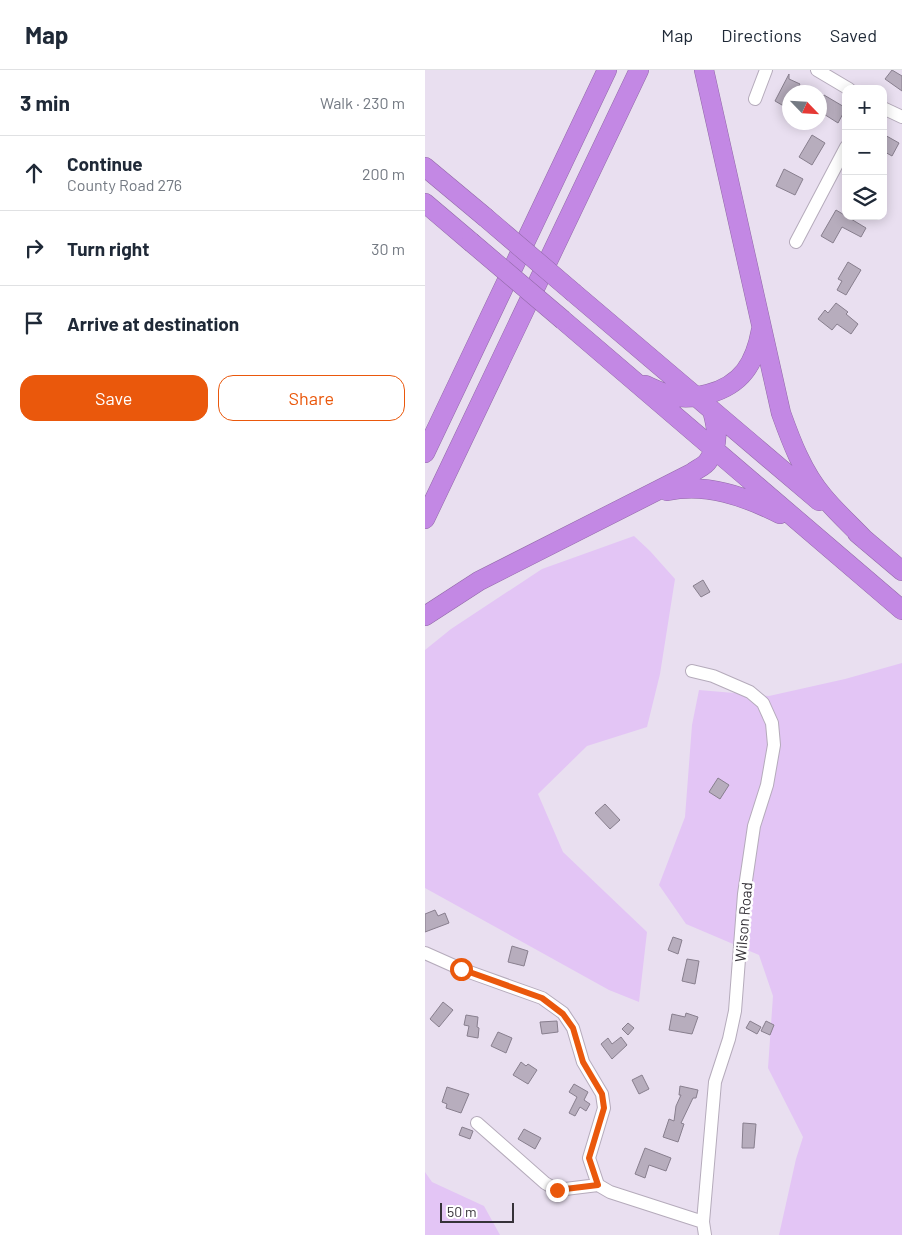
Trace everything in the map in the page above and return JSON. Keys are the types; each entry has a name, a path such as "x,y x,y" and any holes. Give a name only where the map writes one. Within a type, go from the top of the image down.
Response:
{"highway":[{"path":"425,453 607,70"},
{"path":"425,520 639,70"},
{"path":"704,70 781,413 807,472 822,496 866,541"},
{"path":"425,167 902,572"},
{"path":"425,203 902,610"},
{"path":"614,365 644,384 675,397 696,397 728,387 743,375 758,347 762,324"},
{"path":"425,616 479,582 653,494 708,462 717,431 712,410"},
{"path":"653,494 676,489 697,488 717,490 769,508 803,526"}],"street":[{"path":"755,99 766,70"},
{"path":"817,70 842,85"},
{"path":"887,110 902,117"},
{"path":"796,242 842,155"},
{"name":"Wilson Road","path":"691,671 713,676 750,692 763,703 772,723 774,745 767,785 754,826 744,894 735,1011 729,1039 715,1082 704,1229"},
{"path":"425,953 461,969 542,998 563,1014 573,1028 583,1062 602,1094 604,1108 589,1158 598,1185"},
{"path":"477,1123 545,1183 557,1190 598,1185 610,1192 704,1229"}],"shaded area":[{"path":"634,536 675,579 660,674 647,727 587,746 538,794 563,852 647,932 639,1002 609,990 425,888 425,650 451,629 542,569"},
{"path":"902,663 902,1235 779,1235 796,1159 803,1137 768,1068 773,996 759,955 686,924 659,885 685,817 692,725 699,690 769,696 845,679"},
{"path":"425,1172 432,1182 484,1206 500,1235 425,1235"}],"building":[{"path":"892,70 902,76 902,91 885,79"},
{"path":"789,74 789,79 800,84 800,85 783,85"},
{"path":"782,88 782,105 775,101"},
{"path":"827,97 842,106 842,116 838,123 827,116"},
{"path":"812,135 825,143 812,165 799,157"},
{"path":"887,136 899,143 892,156 887,153"},
{"path":"784,169 803,179 795,195 776,186"},
{"path":"836,210 842,214 842,220 853,220 866,228 861,237 842,227 833,243 821,236"},
{"path":"848,262 861,270 846,295 837,290 842,281 838,279"},
{"path":"836,303 848,312 846,314 858,324 851,334 837,324 832,330 818,319 825,310 828,313"},
{"path":"703,580 710,592 701,597 693,586"},
{"path":"718,778 729,785 720,799 709,792"},
{"path":"605,804 620,820 610,829 595,813"},
{"path":"435,910 438,916 445,913 449,923 425,932 425,914"},
{"path":"673,937 682,940 678,954 668,950"},
{"path":"512,946 528,951 524,966 508,962"},
{"path":"687,959 699,961 695,984 682,981"},
{"path":"443,1002 453,1010 439,1027 430,1019"},
{"path":"686,1013 698,1017 692,1034 669,1030 672,1014 685,1017"},
{"path":"466,1015 478,1017 478,1038 467,1036 469,1026 464,1025"},
{"path":"557,1021 558,1032 542,1034 540,1022"},
{"path":"750,1021 761,1027 757,1034 746,1028"},
{"path":"766,1021 774,1025 770,1035 761,1031"},
{"path":"628,1023 634,1028 628,1035 622,1029"},
{"path":"498,1032 512,1038 506,1053 491,1046"},
{"path":"621,1037 627,1045 612,1059 601,1044 608,1038 612,1044"},
{"path":"521,1062 537,1070 528,1084 513,1075"},
{"path":"642,1075 649,1089 639,1094 632,1080"},
{"path":"574,1084 588,1092 584,1100 590,1104 586,1111 580,1107 575,1116 569,1113 577,1097 569,1092"},
{"path":"680,1086 698,1090 696,1098 693,1098 681,1123 684,1124 678,1142 663,1137 669,1119 674,1121 676,1106 681,1095 679,1095"},
{"path":"447,1087 469,1094 461,1113 446,1108 447,1104 442,1102"},
{"path":"743,1123 756,1124 754,1148 742,1148"},
{"path":"462,1127 473,1131 470,1139 459,1135"},
{"path":"524,1129 541,1138 535,1149 518,1139"},
{"path":"645,1148 671,1158 666,1171 649,1165 645,1178 635,1174"}],"route":[{"path":"461,969 542,998 563,1014 573,1028 583,1062 602,1094 604,1108 591,1146 589,1158 598,1185 557,1190"}]}
